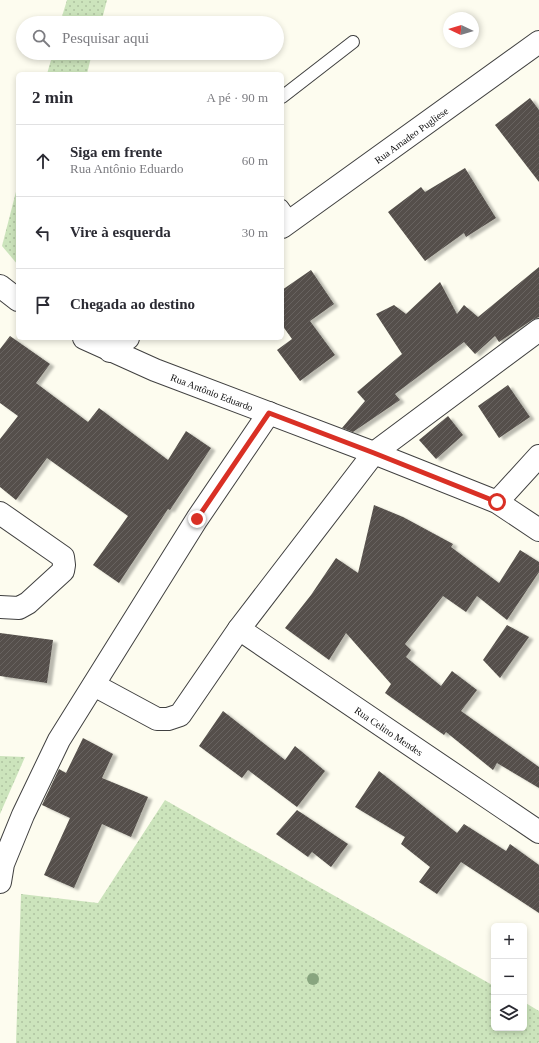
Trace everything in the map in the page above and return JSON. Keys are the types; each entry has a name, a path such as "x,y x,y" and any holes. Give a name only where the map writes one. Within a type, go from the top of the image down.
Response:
{"street":[{"name":"Rua Amadeo Pugliese","path":"285,218 539,42"},
{"path":"0,286 16,298"},
{"path":"94,684 157,718 168,719 180,715 239,629 374,453 539,330"},
{"name":"Rua Antônio Eduardo","path":"88,340 155,370 374,453 497,502 539,530"},
{"path":"110,351 125,340"},
{"path":"0,882 3,864 23,815 59,740 197,519 269,413"},
{"path":"497,502 539,456"},
{"path":"0,513 63,557 64,566 63,571 28,603 19,608 0,607"},
{"name":"Rua Celino Mendes","path":"239,629 539,832"}],"lane":[{"path":"284,94 353,42"}],"green space":[{"path":"67,0 107,0 103,16 62,16"},
{"path":"51,60 90,60 87,72 48,72"},
{"path":"16,192 16,263 2,246"},
{"path":"0,756 25,757 0,814"},
{"path":"165,800 491,984 491,1031 527,1031 527,1004 539,1011 539,1042 16,1043 21,894 98,903"}],"building":[{"path":"530,98 539,110 539,182 495,125"},
{"path":"465,168 496,218 466,237 464,233 425,261 388,212 421,187 425,192"},
{"path":"539,267 539,317 499,342 495,336 475,354 464,342 395,394 400,400 353,432 342,428 365,401 357,392 402,354 376,314 394,305 406,314 440,282 457,314 464,305 478,317"},
{"path":"311,270 334,304 310,321 335,355 300,381 277,350 292,339 284,328 284,289"},
{"path":"10,336 50,364 36,383 88,422 99,408 168,460 186,431 211,448 119,583 93,565 128,516 47,458 16,500 0,487 0,439 18,416 0,403 0,349"},
{"path":"508,385 530,417 499,438 478,406"},
{"path":"448,416 463,435 436,459 419,440"},
{"path":"374,505 403,517 453,544 451,547 499,583 520,550 539,562 539,572 507,620 477,596 466,612 443,596 405,644 411,650 406,657 441,686 452,671 477,690 461,711 539,767 539,788 497,763 493,770 446,732 444,735 385,693 391,684 346,633 329,660 285,628 311,595 336,558 358,573"},
{"path":"507,625 529,637 500,678 483,660"},
{"path":"0,633 53,640 47,683 0,676"},
{"path":"223,711 285,760 295,746 325,771 297,807 248,770 242,778 199,746"},
{"path":"83,738 113,754 102,778 148,797 131,837 102,824 74,888 44,875 70,818 42,805 59,769 66,773"},
{"path":"379,771 457,833 464,824 506,851 510,844 539,865 539,913 461,862 437,894 419,882 430,867 401,844 405,837 355,807"},
{"path":"297,810 348,844 331,867 312,852 308,857 276,834"}],"route":[{"path":"197,519 269,413 497,502"}]}
